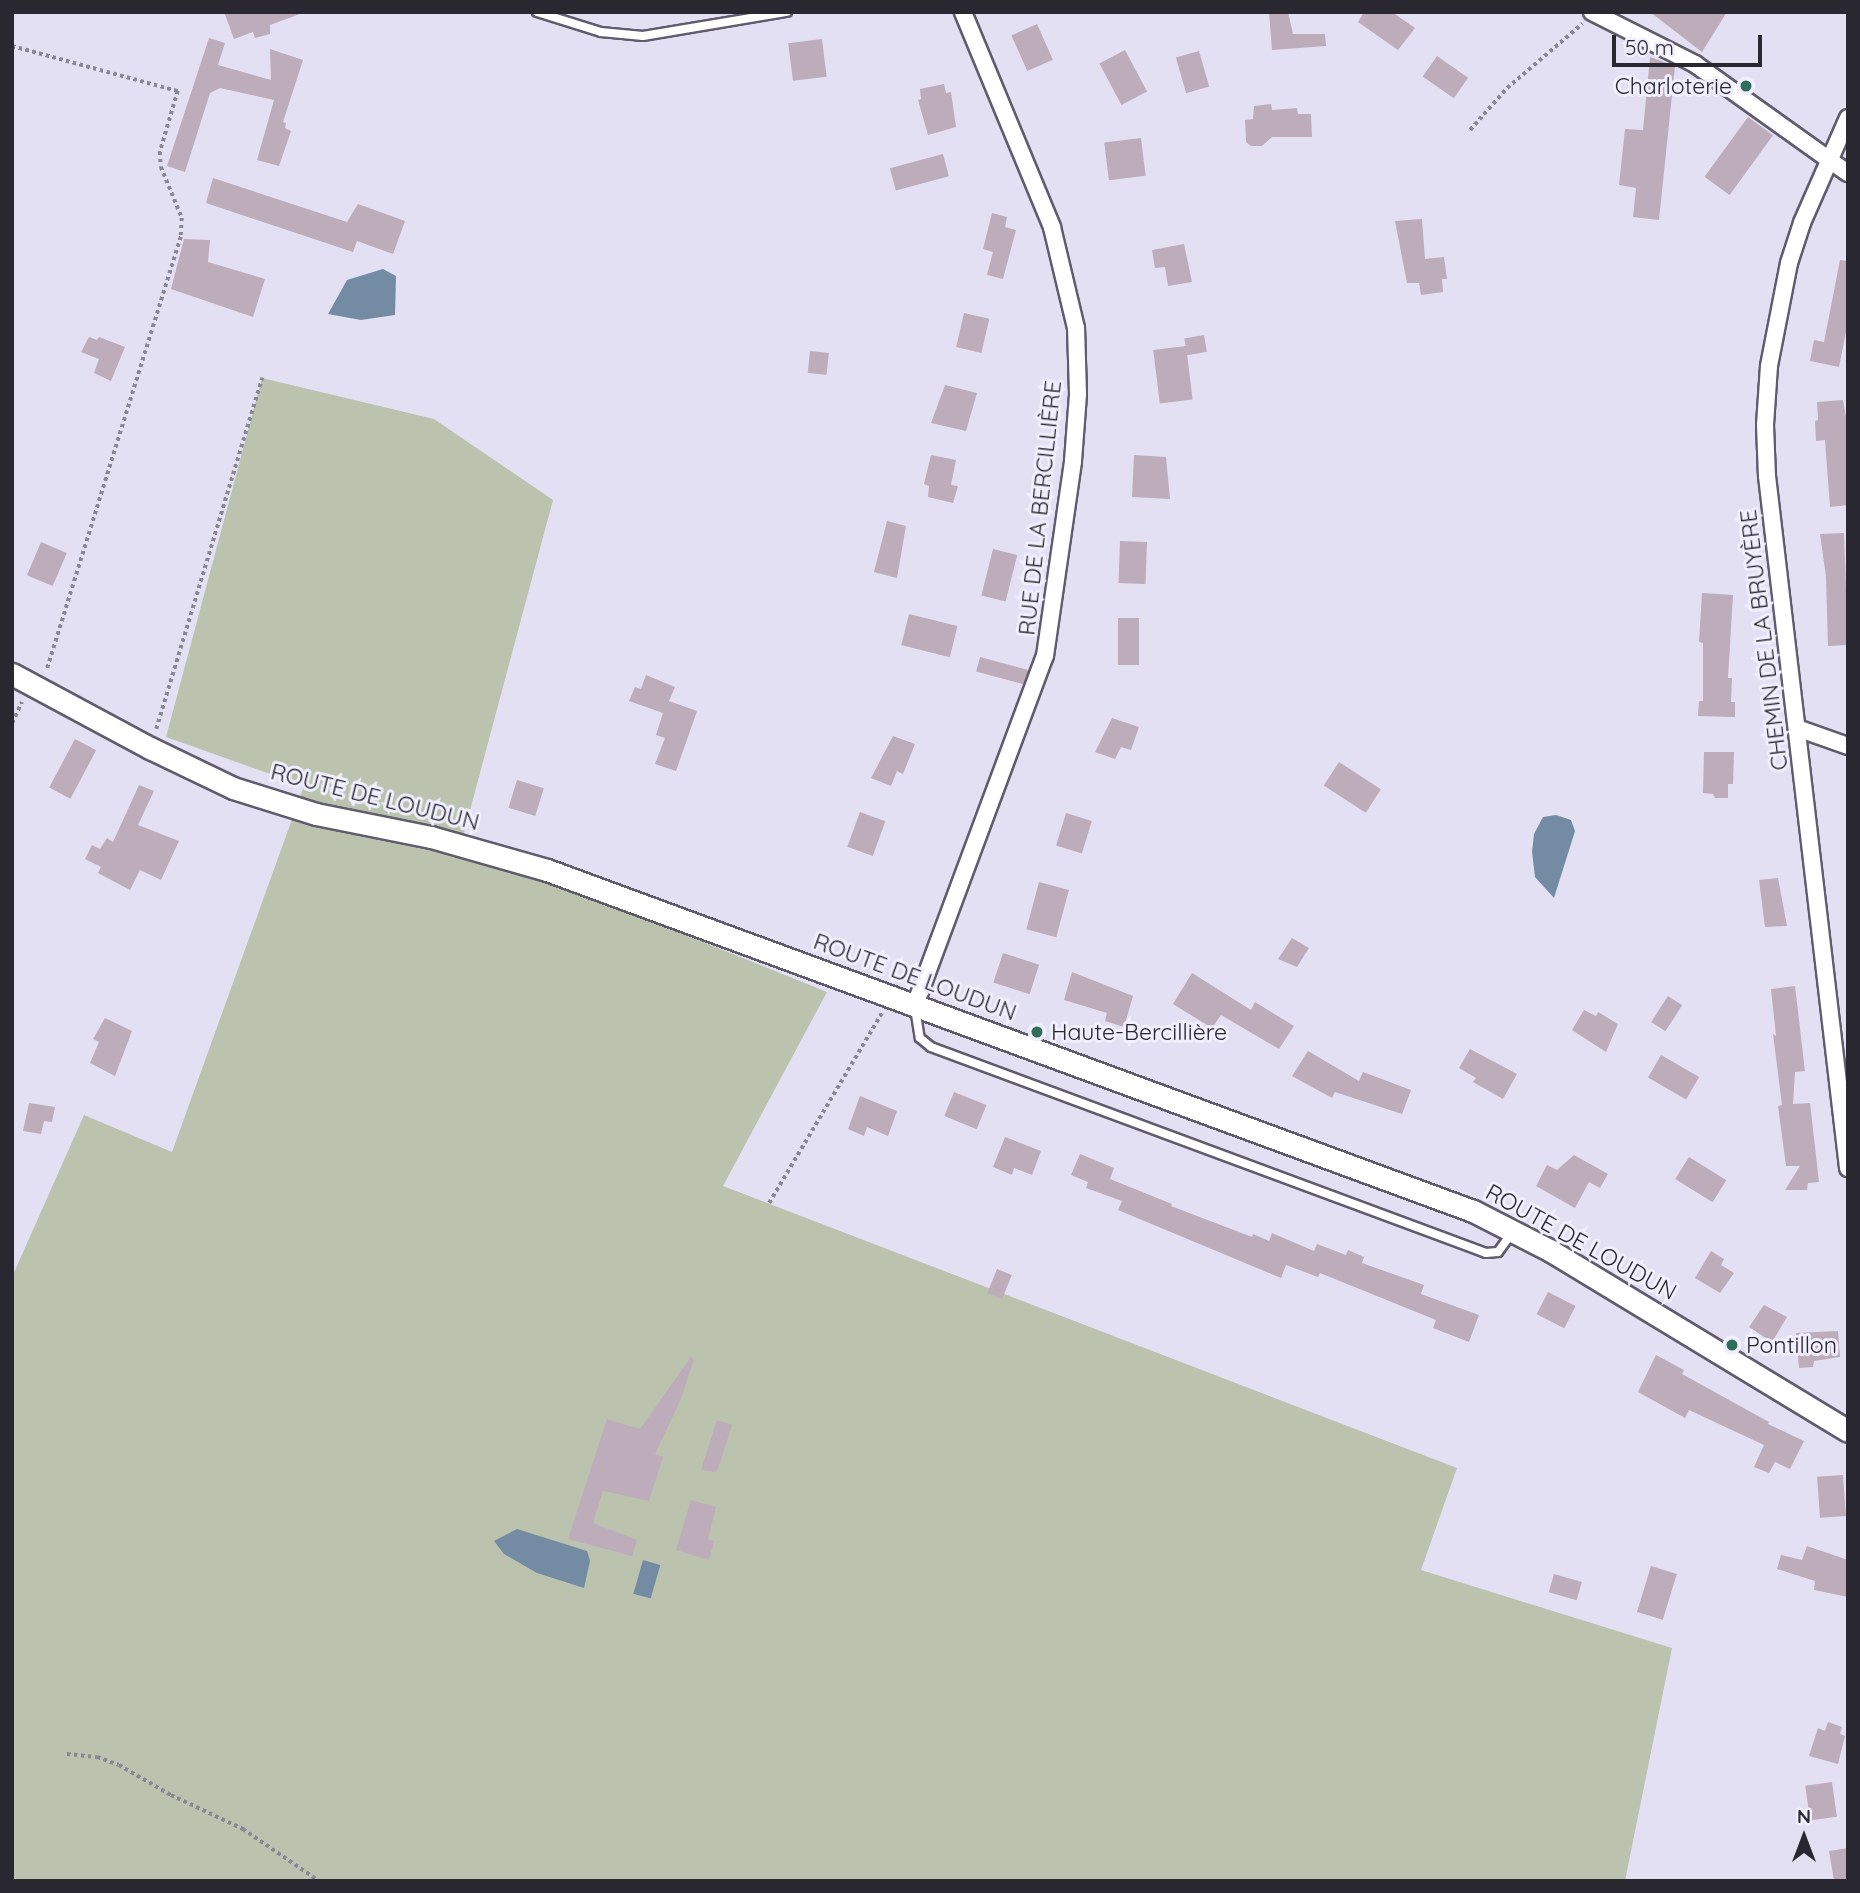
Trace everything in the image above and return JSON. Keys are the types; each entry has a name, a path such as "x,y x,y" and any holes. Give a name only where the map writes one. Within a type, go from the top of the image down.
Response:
{"main road":[{"name":"ROUTE DE LOUDUN","path":"12,674 150,748 233,788 316,814 490,852 1418,1189 1513,1230 1848,1431"}],"street":[{"name":"RUE DE LA BERCILLIÈRE","path":"915,1005 1045,656 1073,461 1077,394 1076,328 1062,260 1038,191 962,12"},
{"path":"1593,13 1695,64 1848,173"},
{"name":"CHEMIN DE LA BRUYÈRE","path":"1848,118 1802,223 1777,312 1765,425 1767,476 1848,1168"},
{"path":"1797,728 1848,746"}],"lane":[{"path":"537,12 601,32 643,36 787,12"},
{"path":"915,1005 916,1027 920,1038 931,1047 1486,1253 1498,1252 1513,1230"}],"path":[{"path":"1470,130 1507,88 1593,13"},
{"path":"12,46 178,91 160,152 161,167 182,218 181,237 41,690"},
{"path":"150,748 262,378"},
{"path":"769,1203 892,997"},
{"path":"67,1754 97,1757 119,1765 171,1795 243,1829 319,1881"}],"green space":[{"path":"262,378 434,419 553,500 461,844 827,992 723,1186 1457,1468 1421,1570 1672,1648 1625,1881 12,1881 12,1277 84,1115 172,1152 304,786 166,737"}],"water":[{"path":"383,269 396,276 395,315 361,320 328,314 347,280"},
{"path":"1556,815 1571,820 1575,831 1554,898 1535,877 1532,852 1534,834 1543,817"},
{"path":"517,1529 587,1551 590,1561 584,1588 537,1573 504,1554 494,1541"},
{"path":"643,1560 660,1565 651,1599 633,1594"}],"building":[{"path":"224,12 300,14 270,25 270,34 255,38 253,32 234,39"},
{"path":"1269,12 1288,12 1293,34 1325,34 1326,46 1272,50"},
{"path":"1364,12 1392,12 1415,28 1398,50 1358,22"},
{"path":"1650,12 1727,12 1702,52"},
{"path":"1037,24 1053,60 1027,71 1011,35"},
{"path":"209,38 225,43 218,65 271,80 270,49 303,60 283,122 286,123 285,128 291,131 279,166 257,160 274,100 220,88 210,93 185,172 167,166"},
{"path":"822,39 827,77 793,81 788,43"},
{"path":"1125,50 1147,91 1121,105 1099,64"},
{"path":"1199,51 1209,87 1186,93 1176,58"},
{"path":"1437,56 1468,78 1454,98 1423,76"},
{"path":"1650,57 1675,66 1659,220 1633,217 1636,188 1619,185 1625,129 1643,130"},
{"path":"944,84 946,93 951,92 956,127 928,135 918,100 921,99 920,89"},
{"path":"1271,104 1272,110 1297,108 1298,114 1311,114 1312,137 1272,137 1262,146 1251,146 1246,142 1245,120 1253,119 1254,106"},
{"path":"1748,117 1773,135 1730,195 1705,177"},
{"path":"1141,138 1146,176 1109,180 1104,143"},
{"path":"943,154 949,176 896,190 890,168"},
{"path":"213,178 347,222 358,204 405,221 393,254 357,241 353,252 206,203"},
{"path":"992,213 1007,217 1005,227 1016,230 1003,279 987,275 993,252 983,249"},
{"path":"1422,219 1425,259 1444,257 1447,279 1442,279 1443,292 1421,295 1419,283 1407,283 1395,221"},
{"path":"184,239 210,240 208,262 265,279 253,317 171,289"},
{"path":"1184,244 1192,282 1168,286 1165,267 1155,268 1152,250"},
{"path":"1840,260 1848,261 1848,322 1839,367 1810,361 1814,340 1824,342"},
{"path":"964,313 989,319 981,353 956,347"},
{"path":"1204,335 1207,352 1187,355 1184,338"},
{"path":"89,337 97,340 99,337 125,347 111,381 94,373 99,359 81,352"},
{"path":"1186,346 1193,400 1160,404 1153,350"},
{"path":"810,351 829,353 827,375 808,373"},
{"path":"945,385 977,393 966,431 931,423"},
{"path":"1843,400 1848,428 1848,505 1830,507 1825,440 1816,441 1817,402"},
{"path":"931,455 956,460 951,485 958,486 953,503 928,497 929,486 924,484"},
{"path":"1134,455 1166,457 1170,499 1132,497"},
{"path":"887,521 906,526 897,578 874,572"},
{"path":"1844,533 1848,645 1828,646 1826,577 1820,534"},
{"path":"1120,541 1147,542 1146,584 1119,583"},
{"path":"41,542 67,553 53,586 27,575"},
{"path":"993,549 1017,555 1006,602 981,596"},
{"path":"1702,593 1733,595 1728,678 1732,678 1731,702 1735,702 1735,717 1698,716 1699,701 1703,701 1703,643 1699,642"},
{"path":"909,614 958,626 950,657 901,645"},
{"path":"1118,618 1139,618 1139,665 1118,665"},
{"path":"980,657 1029,670 1025,685 976,671"},
{"path":"646,675 675,687 669,701 697,711 676,771 655,764 665,738 656,735 663,713 629,701 635,687 641,689"},
{"path":"1112,718 1139,727 1131,750 1121,747 1115,759 1095,752"},
{"path":"893,736 915,744 903,774 897,771 891,786 871,778"},
{"path":"75,739 96,750 70,799 49,788"},
{"path":"1704,752 1734,752 1733,784 1728,784 1728,798 1715,798 1713,794 1703,793"},
{"path":"1339,762 1381,789 1366,813 1324,785"},
{"path":"517,780 544,788 535,816 509,808"},
{"path":"139,785 154,791 138,825 179,841 161,880 140,870 130,890 98,873 101,867 85,859 92,845 100,849 107,838 113,842"},
{"path":"860,812 885,821 873,856 847,847"},
{"path":"1066,813 1092,821 1082,853 1056,846"},
{"path":"1778,878 1787,926 1765,927 1759,880"},
{"path":"1039,882 1069,890 1056,937 1026,929"},
{"path":"1292,938 1309,948 1297,967 1278,959"},
{"path":"1003,953 1039,965 1030,994 993,982"},
{"path":"1072,972 1133,996 1124,1027 1105,1021 1107,1013 1064,1000"},
{"path":"1192,973 1251,1010 1255,1002 1294,1026 1279,1049 1221,1015 1212,1028 1173,1004"},
{"path":"1795,986 1805,1071 1795,1072 1793,1104 1810,1103 1819,1182 1808,1183 1807,1190 1785,1190 1800,1166 1786,1166 1773,1034 1776,1036 1771,989"},
{"path":"1668,996 1682,1005 1665,1031 1651,1022"},
{"path":"1584,1010 1596,1016 1598,1012 1618,1024 1606,1052 1572,1030"},
{"path":"105,1018 132,1031 115,1076 90,1063 99,1042 93,1039"},
{"path":"1470,1049 1517,1074 1503,1099 1473,1082 1476,1078 1459,1068"},
{"path":"1308,1051 1359,1081 1363,1072 1411,1090 1402,1114 1335,1092 1332,1098 1292,1076"},
{"path":"1661,1055 1699,1077 1686,1100 1648,1078"},
{"path":"954,1092 986,1105 977,1129 944,1116"},
{"path":"860,1096 897,1111 888,1136 867,1127 864,1136 848,1129"},
{"path":"29,1103 55,1107 52,1122 44,1121 41,1134 23,1131"},
{"path":"1005,1137 1041,1151 1032,1175 1014,1168 1012,1175 993,1167"},
{"path":"1080,1154 1114,1168 1110,1179 1252,1237 1253,1234 1269,1241 1272,1233 1314,1251 1317,1244 1346,1255 1348,1250 1364,1257 1362,1263 1424,1285 1421,1294 1479,1315 1469,1342 1433,1328 1436,1320 1320,1273 1318,1277 1286,1265 1281,1278 1118,1210 1122,1201 1086,1188 1088,1182 1071,1175"},
{"path":"1574,1155 1608,1174 1600,1188 1589,1182 1575,1208 1536,1186 1547,1165 1557,1170"},
{"path":"1689,1157 1726,1180 1713,1202 1675,1179"},
{"path":"1711,1251 1724,1259 1721,1265 1734,1273 1720,1293 1695,1278"},
{"path":"997,1269 1012,1275 1002,1299 987,1293"},
{"path":"1548,1292 1576,1306 1564,1328 1537,1314"},
{"path":"1764,1305 1787,1317 1772,1342 1749,1327"},
{"path":"1838,1331 1840,1357 1814,1361 1813,1367 1799,1368 1796,1333"},
{"path":"1656,1355 1684,1370 1682,1374 1769,1422 1768,1424 1804,1441 1790,1469 1775,1462 1769,1473 1754,1467 1764,1445 1689,1410 1685,1418 1638,1392"},
{"path":"691,1357 694,1359 681,1399 655,1454 663,1457 649,1501 603,1491 593,1523 637,1540 632,1556 568,1539 607,1419 640,1429"},
{"path":"717,1420 732,1425 721,1460 716,1472 701,1470"},
{"path":"1843,1475 1846,1516 1820,1518 1817,1477"},
{"path":"691,1500 716,1507 708,1539 714,1541 709,1560 676,1550"},
{"path":"1807,1546 1848,1560 1848,1597 1814,1590 1815,1581 1777,1569 1781,1555 1802,1560"},
{"path":"1651,1566 1677,1574 1663,1620 1637,1612"},
{"path":"1554,1574 1582,1582 1577,1600 1549,1592"},
{"path":"1828,1722 1842,1727 1840,1734 1845,1736 1838,1764 1809,1756 1818,1728 1825,1731"},
{"path":"1832,1782 1837,1817 1810,1820 1805,1786"},
{"path":"1848,1848 1848,1881 1834,1881 1829,1851"}],"place":[{"name":"Charloterie","path":"1746,86"},
{"name":"Haute-Bercillière","path":"1037,1032"},
{"name":"Pontillon","path":"1732,1345"}]}
